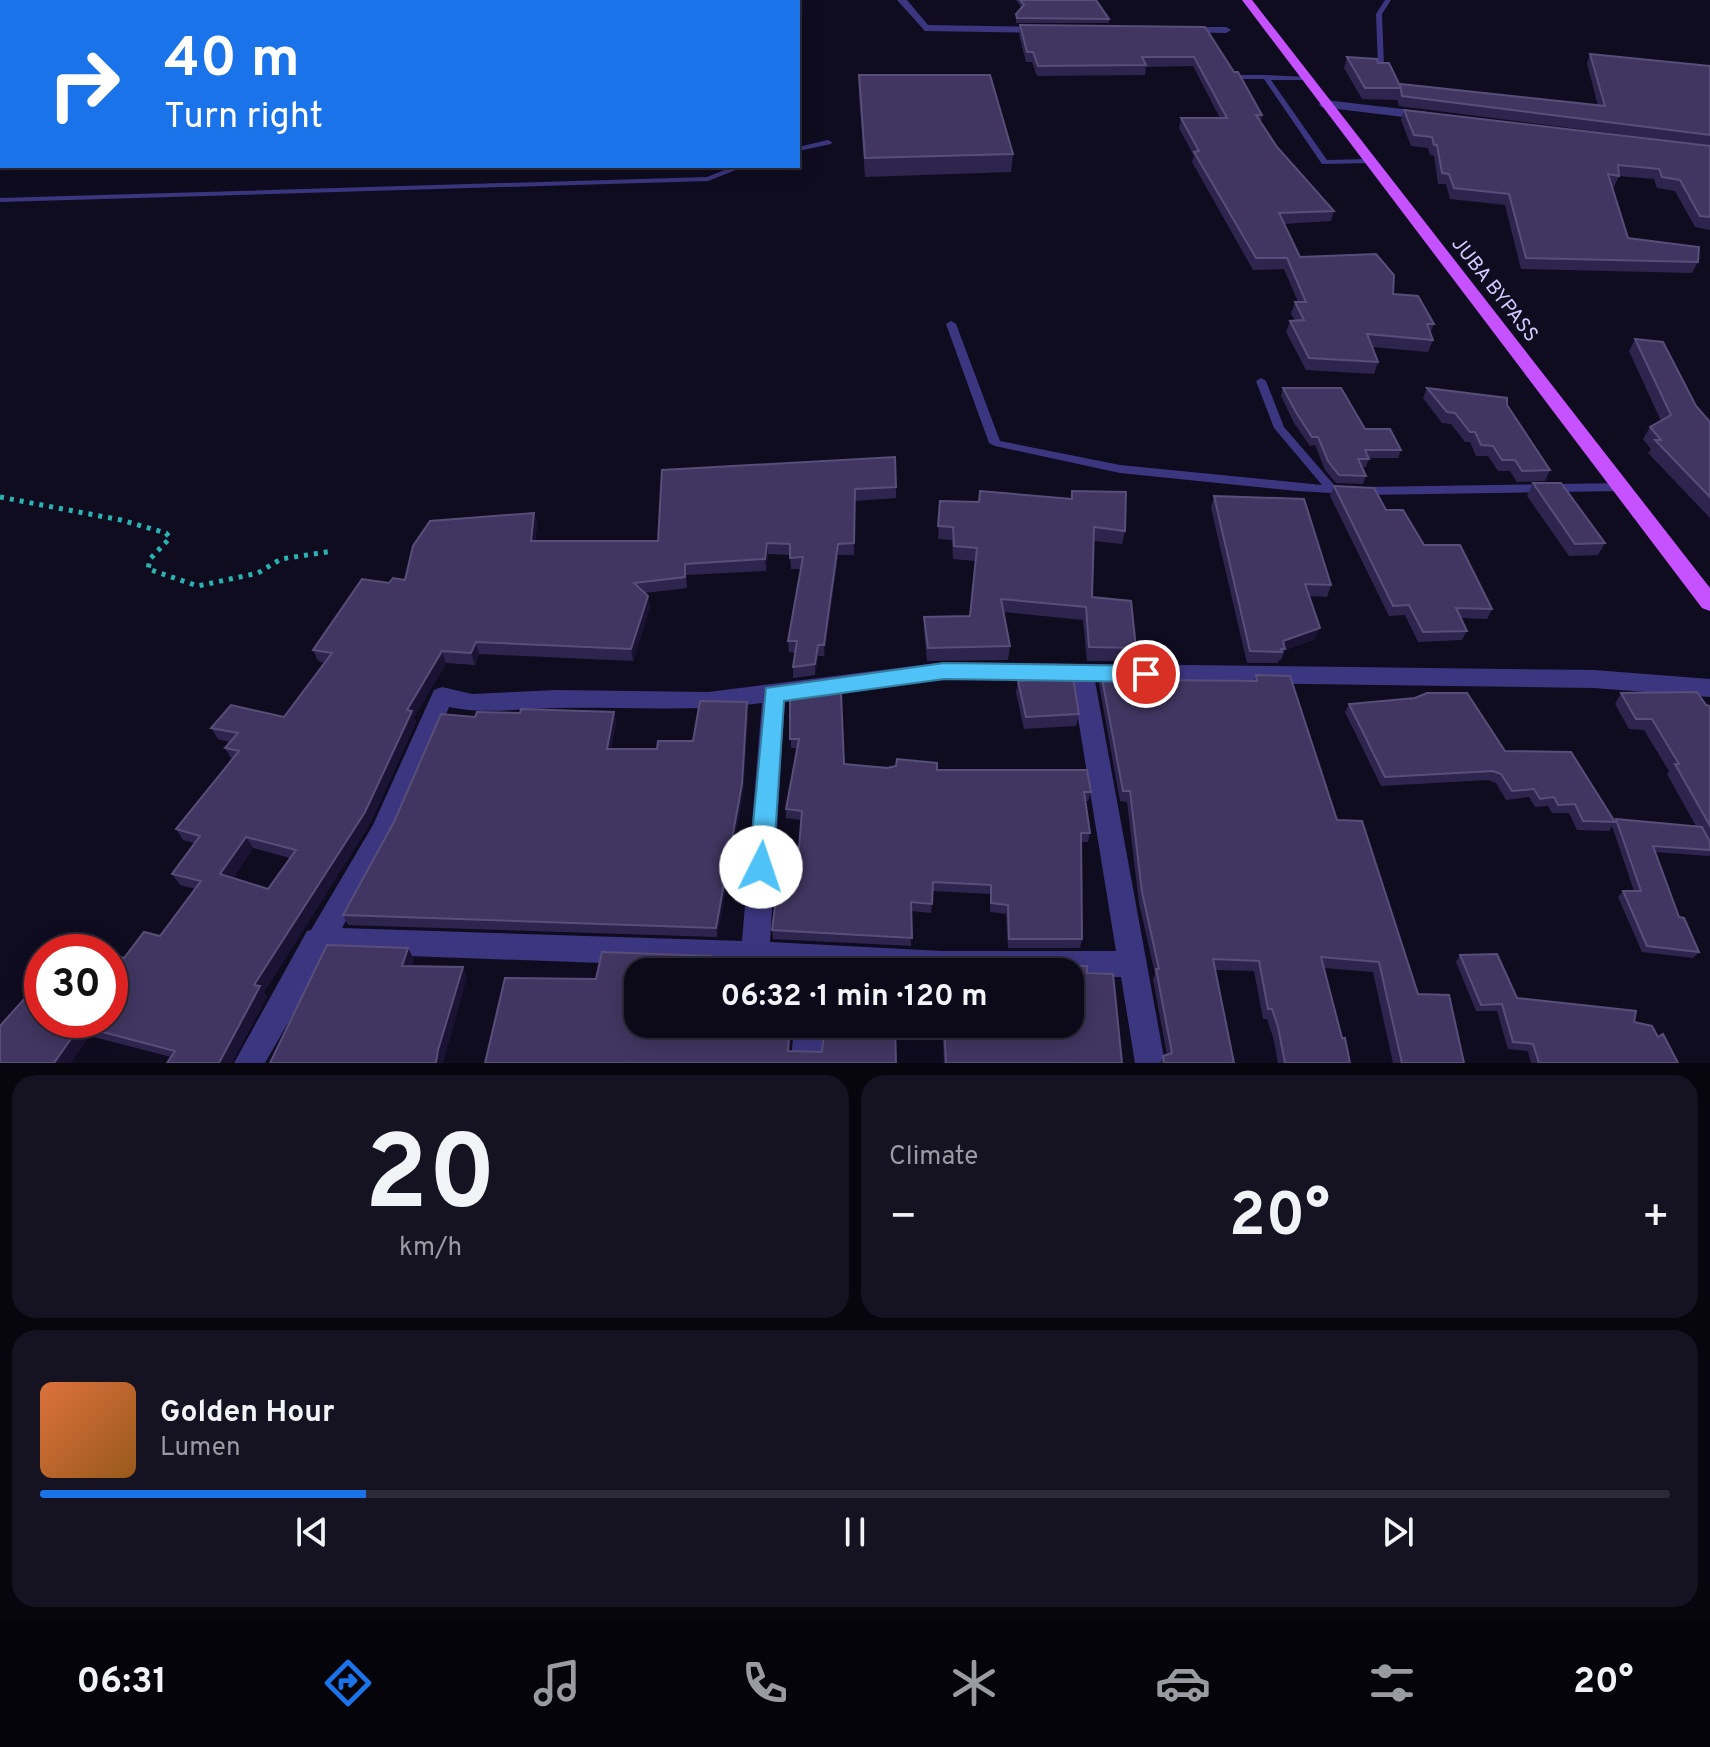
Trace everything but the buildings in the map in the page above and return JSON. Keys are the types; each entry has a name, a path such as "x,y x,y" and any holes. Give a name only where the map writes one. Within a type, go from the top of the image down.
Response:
{"main road":[{"name":"JUBA BYPASS","path":"1247,0 1710,603"}],"street":[{"path":"902,0 925,28 1066,30"},
{"path":"1162,30 1226,30"},
{"path":"1325,104 1449,118"},
{"path":"249,1063 317,940 383,831 442,696 472,703 557,699 708,701 944,671 1594,679 1710,688"},
{"path":"1082,675 1150,1063"},
{"path":"755,954 774,694"},
{"path":"317,940 755,954 774,958"},
{"path":"1084,964 1134,964"},
{"path":"806,1063 808,1038"}],"lane":[{"path":"1381,66 1379,14 1388,0"},
{"path":"1239,77 1306,78"},
{"path":"1266,77 1325,162 1370,161"},
{"path":"800,149 828,142"},
{"path":"0,200 678,181 708,179 737,168"},
{"path":"951,324 995,443 1120,469 1332,489 1623,487"},
{"path":"1261,381 1279,428 1332,489"}],"path":[{"path":"0,497 107,517 166,533 170,538 150,559 148,569 198,586 258,573 281,559 333,551"}],"route":[{"path":"761,867 774,694 944,671 1146,674"}]}
